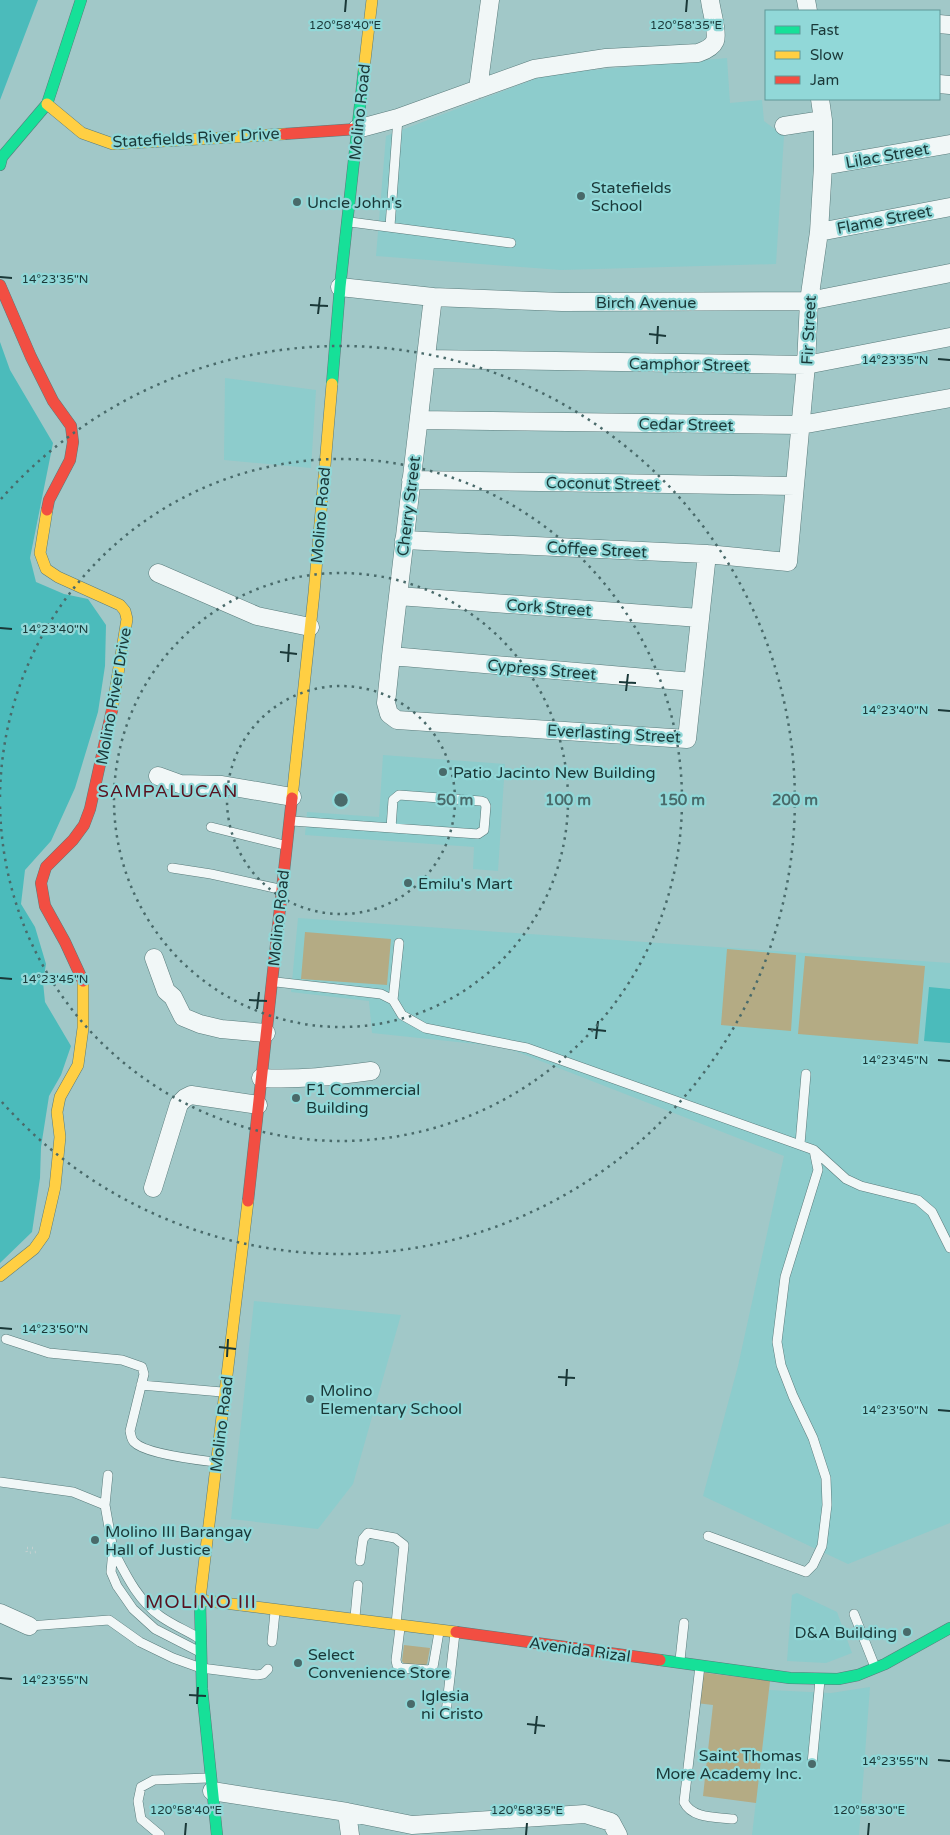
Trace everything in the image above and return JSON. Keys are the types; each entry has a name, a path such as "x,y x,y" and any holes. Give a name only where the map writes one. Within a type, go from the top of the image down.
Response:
{"main road":[{"path":"0,166 2,157 47,104 81,0"},
{"name":"Molino Road","path":"217,1835 201,1668 200,1600 292,797 310,627 340,287 372,0"},
{"name":"Statefields River Drive","path":"47,104 57,110 81,132 96,140 112,144 357,129"},
{"name":"Molino River Drive","path":"0,284 35,366 53,401 71,426 73,442 70,460 49,500 40,553 46,569 58,577 120,605 125,611 127,619 111,718 90,809 84,825 73,840 46,868 42,883 45,906 65,942 84,984 83,1028 78,1065 62,1093 57,1112 60,1138 55,1188 44,1235 34,1249 0,1276"},
{"name":"Avenida Rizal","path":"200,1600 790,1678 820,1680 845,1678 875,1668 922,1646 950,1628"}],"street":[{"path":"478,89 490,0"},
{"path":"357,129 398,118 534,69 606,58 698,53 709,48 715,42 710,0"},
{"name":"Fir Street","path":"788,562 806,365 809,301 819,232 823,166 823,120 820,100"},
{"path":"784,126 823,120"},
{"name":"Lilac Street","path":"823,166 950,144"},
{"name":"Flame Street","path":"819,232 950,207"},
{"name":"Birch Avenue","path":"340,287 433,297 562,302 809,301 950,274"},
{"name":"Cherry Street","path":"388,714 386,703 391,656 433,297"},
{"name":"Camphor Street","path":"426,359 806,365 950,337"},
{"name":"Cedar Street","path":"419,420 801,425 950,398"},
{"name":"Coconut Street","path":"411,480 795,486"},
{"name":"Coffee Street","path":"404,540 706,554 788,562"},
{"name":"Everlasting Street","path":"388,714 397,720 687,739 706,554"},
{"path":"158,573 257,616 310,627"},
{"name":"Cork Street","path":"398,596 700,618"},
{"name":"Cypress Street","path":"391,656 693,682"},
{"path":"158,776 180,784 222,785 292,797"},
{"path":"154,958 164,980 165,987 183,1017 200,1024 266,1033"},
{"path":"261,1078 286,1080 323,1078 371,1071"},
{"path":"153,1188 179,1104 185,1098 191,1095 258,1105"},
{"path":"0,1613 29,1626"},
{"path":"212,1784 412,1825 585,1814 614,1829"},
{"path":"347,1812 350,1835"}],"lane":[{"path":"390,226 398,118"},
{"path":"347,222 511,243"},
{"path":"289,821 478,834 484,830 486,806 481,801 399,795 393,800 391,828"},
{"path":"211,827 286,846"},
{"path":"172,868 211,874 282,890"},
{"path":"393,1000 400,942"},
{"path":"272,982 382,994 393,1000 402,1015 425,1028 527,1048 800,1144 814,1150 846,1179 854,1183 918,1200 932,1212 950,1248"},
{"path":"800,1144 806,1074"},
{"path":"708,1536 806,1572 813,1565 822,1546 827,1505 826,1478 813,1438 781,1365 777,1342 785,1277 818,1170 814,1150"},
{"path":"6,1339 49,1353 122,1360 135,1364 144,1370 130,1431 131,1440 135,1444 160,1452 216,1462"},
{"path":"141,1385 225,1392"},
{"path":"108,1476 105,1506 113,1550 111,1572 114,1580 133,1609 155,1629 200,1652"},
{"path":"0,1482 73,1492 105,1506"},
{"path":"360,1561 363,1539 368,1532 395,1538 404,1545 397,1665 401,1668 430,1670 433,1667 439,1631"},
{"path":"113,1550 133,1587 144,1601 162,1617 200,1638"},
{"path":"355,1620 358,1585"},
{"path":"272,1642 276,1609"},
{"path":"854,1614 875,1668"},
{"path":"29,1626 109,1620 140,1642 173,1658 201,1668 257,1675 263,1674 268,1669"},
{"path":"680,1663 684,1623"},
{"path":"446,1713 455,1633"},
{"path":"700,1665 684,1802 687,1809 694,1814 733,1819"},
{"path":"812,1764 820,1680"},
{"path":"160,1835 141,1819 138,1801 140,1787 154,1780 212,1784"}],"path":[{"path":"33,1548 26,1548 26,1553 36,1552"}],"shaded area":[{"path":"0,0 38,0 0,100"},
{"name":"Statefields School","path":"727,58 730,103 762,100 764,121 784,136 776,264 561,270 376,256 386,136 548,74"},
{"path":"0,342 10,370 53,443 30,558 36,582 64,594 88,599 106,625 105,666 98,712 75,788 51,841 25,870 21,904 35,927 46,964 43,982 45,1002 71,1046 61,1075 49,1096 41,1147 40,1178 32,1232 0,1263"},
{"path":"225,378 316,390 311,468 224,460"},
{"path":"383,755 505,764 498,871 473,869 474,847 305,835 307,812 379,817"},
{"path":"298,918 950,963 950,1523 848,1564 703,1496 738,1366 784,1156 505,1047 372,1033 369,1001 291,992"},
{"path":"305,932 391,939 387,985 301,979"},
{"path":"727,949 796,955 791,1031 721,1025"},
{"path":"805,956 925,966 918,1044 798,1034"},
{"path":"929,987 950,989 950,1043 924,1041"},
{"name":"Molino Elementary School","path":"254,1301 401,1315 353,1484 318,1529 231,1519"},
{"path":"797,1593 837,1612 852,1653 826,1663 787,1661 792,1595"},
{"path":"404,1645 430,1648 427,1664 422,1667 406,1666 402,1661"},
{"path":"699,1672 770,1681 756,1803 703,1796 713,1705 696,1703"},
{"name":"Saint Thomas More Academy Inc.","path":"870,1687 859,1835 752,1835 769,1690 831,1693"}],"traffic: fast":[{"path":"0,165 2,157 47,104 81,0"},
{"path":"332,384 340,287 364,69"},
{"path":"200,1599 202,1689 217,1835"},
{"path":"660,1660 790,1678 838,1679 858,1675 885,1664 950,1628"}],"traffic: slow":[{"path":"364,69 372,0"},
{"path":"47,104 82,133 113,144 284,134"},
{"path":"292,798 314,593 332,384"},
{"path":"47,510 40,553 46,569 58,577 120,605 125,611 127,619 112,710"},
{"path":"0,1276 34,1249 44,1235 55,1187 60,1137 57,1112 60,1097 78,1065 83,1028 83,981"},
{"path":"200,1599 248,1201"},
{"path":"200,1600 456,1632"}],"traffic: jam":[{"path":"284,134 357,129"},
{"path":"0,285 31,357 53,401 71,426 73,442 70,460 49,500 47,510"},
{"path":"83,981 65,942 45,906 41,883 46,867 73,840 84,825 90,809 112,710"},
{"path":"248,1201 292,798"},
{"path":"456,1632 660,1660"}],"place":[{"name":"Statefields School","path":"581,196"},
{"name":"Uncle John's","path":"297,202"},
{"name":"Patio Jacinto New Building","path":"443,772"},
{"name":"Emilu's Mart","path":"408,883"},
{"name":"F1 Commercial Building","path":"296,1098"},
{"name":"Molino Elementary School","path":"310,1399"},
{"name":"Molino III Barangay Hall of Justice","path":"95,1540"},
{"name":"D&A Building","path":"907,1632"},
{"name":"Select Convenience Store","path":"298,1663"},
{"name":"Iglesia ni Cristo","path":"411,1704"},
{"name":"Saint Thomas More Academy Inc.","path":"812,1764"}],"district":[{"name":"SAMPALUCAN","path":"168,791"},
{"name":"MOLINO III","path":"201,1601"}]}
